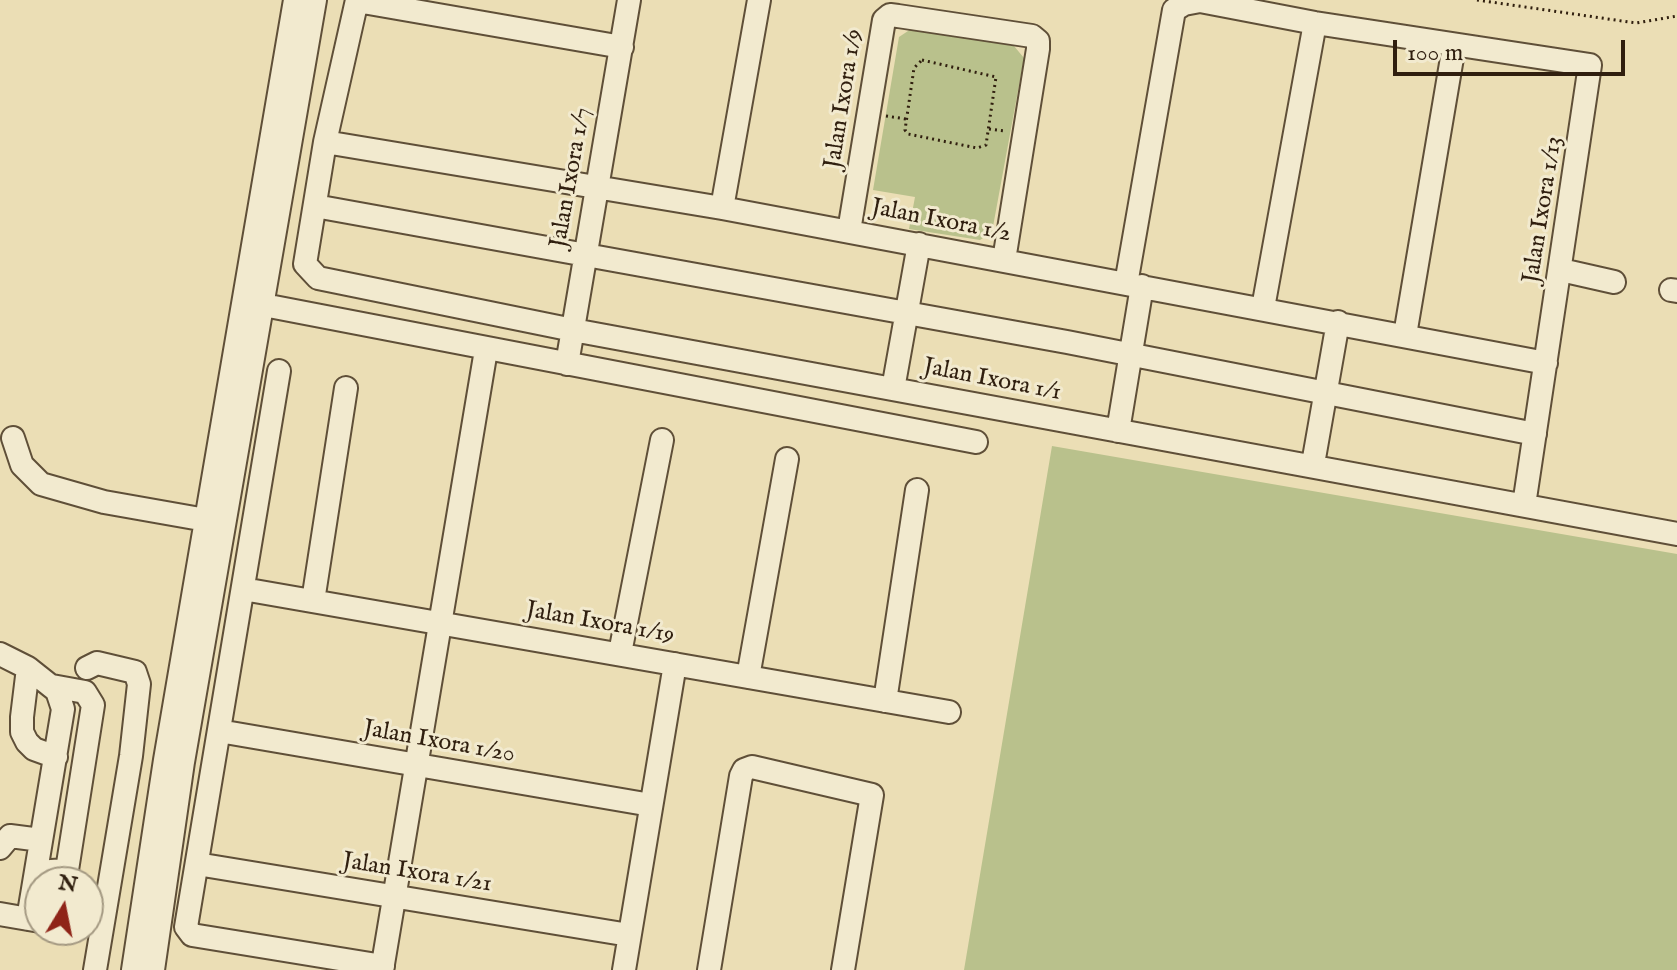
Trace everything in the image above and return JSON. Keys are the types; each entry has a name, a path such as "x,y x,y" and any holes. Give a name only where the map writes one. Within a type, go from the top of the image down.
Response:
{"street":[{"path":"133,970 174,761 252,303 295,0"},
{"path":"153,970 174,761 206,520 315,0"},
{"path":"622,47 357,0 325,142 315,206 907,312 1535,434"},
{"name":"Jalan Ixora 1/7","path":"567,364 629,0"},
{"path":"722,208 759,0"},
{"path":"1118,431 1130,354 1134,285 1174,10 1184,4 1200,1 1454,46 1405,335"},
{"name":"Jalan Ixora 1/9","path":"849,231 884,20 890,15 1032,36 1038,41 1038,49 1004,260"},
{"path":"1263,308 1315,23"},
{"name":"Jalan Ixora 1/13","path":"1454,46 1590,65 1524,505"},
{"name":"Jalan Ixora 1/2","path":"325,142 722,208 1546,363"},
{"name":"Jalan Ixora 1/1","path":"315,206 305,264 318,278 573,330 1313,464 1677,534"},
{"path":"893,389 919,244"},
{"path":"1561,270 1614,282"},
{"path":"252,303 976,442"},
{"path":"1313,464 1338,322"},
{"path":"279,371 187,932 383,968 486,350"},
{"path":"313,601 346,388"},
{"path":"13,438 22,465 41,484 104,502 206,520"},
{"path":"620,653 662,440"},
{"path":"748,677 787,459"},
{"path":"885,701 917,490"},
{"name":"Jalan Ixora 1/19","path":"243,589 949,712"},
{"path":"0,654 28,668 52,686 63,702 37,866"},
{"path":"87,668 97,663 135,672 139,684 131,756 104,884"},
{"path":"624,970 675,664"},
{"path":"28,668 22,732 34,749 56,757"},
{"path":"52,686 85,692 93,705 68,866"},
{"name":"Jalan Ixora 1/20","path":"219,731 651,805"},
{"path":"131,756 174,761"},
{"path":"709,970 741,776 744,770 752,767 872,795 843,970"},
{"path":"0,848 10,836 41,840"},
{"name":"Jalan Ixora 1/21","path":"197,864 629,935"},
{"path":"0,914 24,918"},
{"path":"95,946 95,970"}],"path":[{"path":"1477,0 1636,23 1677,16"},
{"path":"917,62 936,62 996,77 986,145 977,148 908,134 905,130 917,62"}],"green space":[{"path":"911,29 1014,46 1024,58 992,232 980,240 909,229 915,197 873,190 899,37"},
{"path":"1052,446 1677,554 1677,970 964,970"}]}
